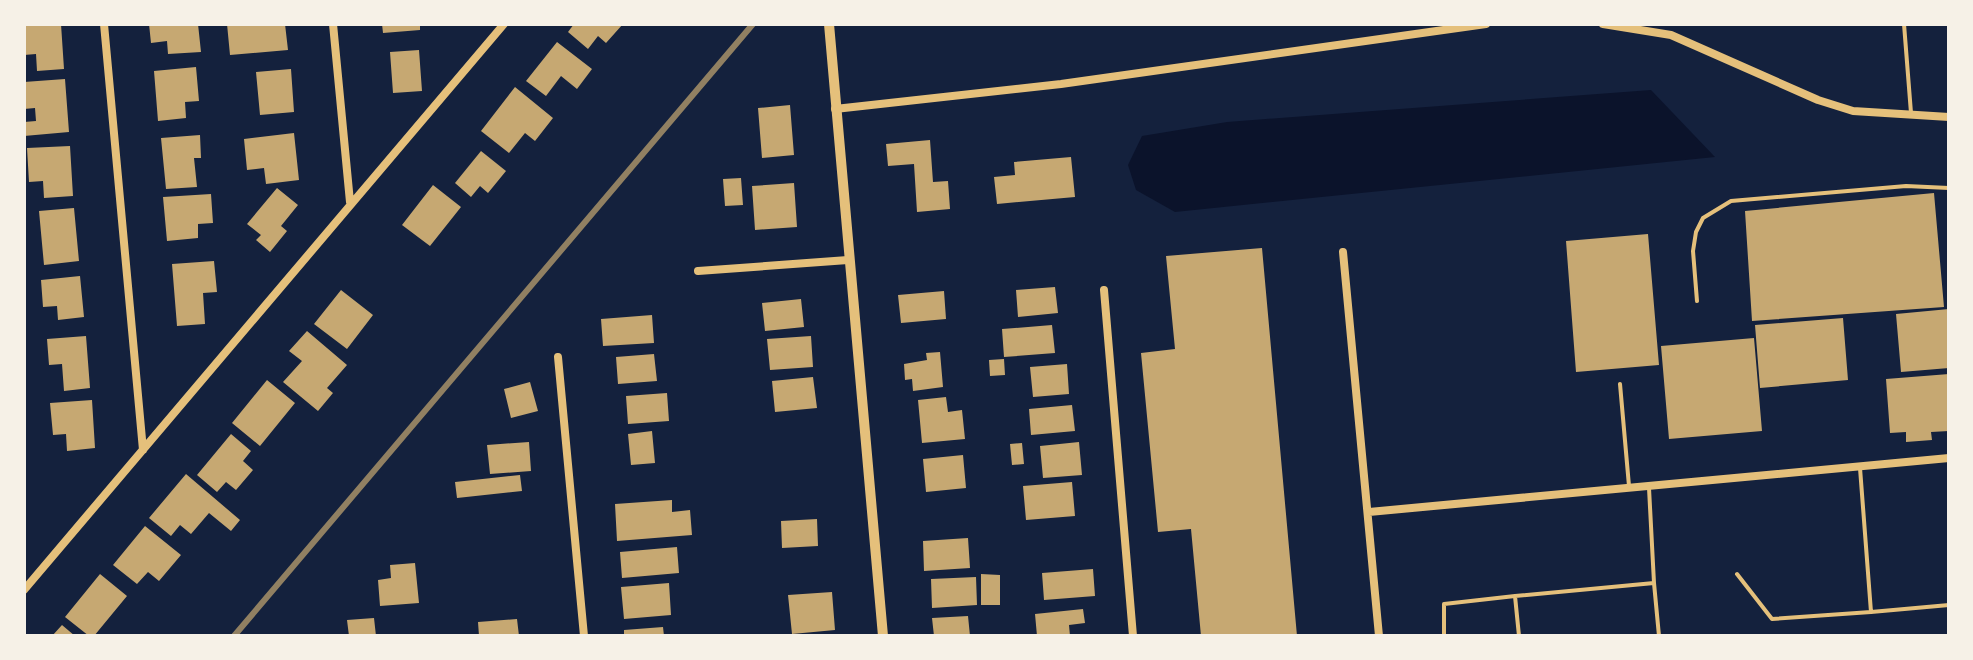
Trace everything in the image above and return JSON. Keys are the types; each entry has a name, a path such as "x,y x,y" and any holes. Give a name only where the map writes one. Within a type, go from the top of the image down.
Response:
{"street":[{"path":"104,24 143,450"},
{"path":"333,24 350,202"},
{"path":"24,590 504,24"},
{"path":"829,24 883,636"},
{"path":"835,109 1061,84 1486,24"},
{"path":"1603,24 1671,35 1818,100 1853,111 1949,117"},
{"path":"1343,252 1379,636"},
{"path":"698,271 848,260"},
{"path":"1104,290 1133,636"},
{"path":"558,357 584,636"},
{"path":"1369,512 1949,458"}],"lane":[{"path":"1670,24 1671,35"},
{"path":"1904,24 1911,116"},
{"path":"1697,301 1693,251 1696,232 1703,218 1731,201 1906,186 1949,188"},
{"path":"1620,384 1630,488"},
{"path":"1859,466 1871,612"},
{"path":"1648,486 1659,636"},
{"path":"1737,574 1772,619 1949,605"},
{"path":"1444,636 1444,604 1654,583"},
{"path":"1515,596 1519,636"}],"water":[{"path":"1651,90 1715,157 1175,212 1136,190 1128,165 1142,136 1227,122"}],"building":[{"path":"24,24 61,24 64,69 37,71 36,54 24,55"},
{"path":"149,24 198,24 201,52 168,54 167,41 151,43"},
{"path":"227,24 285,24 288,50 230,55"},
{"path":"382,24 420,24 420,30 383,33"},
{"path":"574,24 623,24 606,43 598,36 588,49 568,32"},
{"path":"557,42 592,69 577,89 561,76 546,96 526,81"},
{"path":"419,50 422,91 393,93 390,52"},
{"path":"196,67 199,101 185,102 186,118 158,121 154,71"},
{"path":"291,69 294,112 260,115 256,72"},
{"path":"65,79 69,132 24,136 24,122 36,121 35,108 24,109 24,82"},
{"path":"515,87 553,118 535,141 525,133 509,153 481,131"},
{"path":"790,105 794,155 762,158 758,108"},
{"path":"294,133 299,180 266,184 264,168 247,170 244,139"},
{"path":"200,135 201,158 194,158 197,187 166,189 161,138"},
{"path":"930,140 933,182 948,181 950,209 917,212 914,164 888,166 886,144"},
{"path":"70,146 73,196 44,198 43,181 29,182 27,148"},
{"path":"481,151 506,171 488,193 480,186 471,197 455,183"},
{"path":"1071,157 1075,197 997,204 994,177 1015,175 1014,162"},
{"path":"741,178 743,205 725,206 723,179"},
{"path":"794,183 797,227 755,230 752,186"},
{"path":"433,185 461,207 430,246 402,225"},
{"path":"277,188 298,205 281,226 287,231 270,252 256,240 261,235 247,224"},
{"path":"1934,193 1944,307 1752,321 1745,211"},
{"path":"211,194 213,223 198,224 198,238 167,241 163,197"},
{"path":"74,208 79,261 44,265 39,211"},
{"path":"1648,234 1659,365 1576,372 1566,241"},
{"path":"1262,248 1297,636 1201,636 1191,529 1158,532 1141,353 1175,349 1166,256"},
{"path":"214,261 217,292 203,293 205,324 177,326 172,264"},
{"path":"80,276 84,317 58,320 57,306 43,307 41,280"},
{"path":"1055,287 1058,313 1018,317 1016,290"},
{"path":"341,290 373,315 347,349 314,324"},
{"path":"944,291 946,319 901,323 898,295"},
{"path":"801,299 804,327 765,331 762,303"},
{"path":"1949,309 1949,368 1901,372 1896,314"},
{"path":"652,315 654,343 603,346 601,319"},
{"path":"1843,318 1848,380 1760,388 1755,325"},
{"path":"1052,325 1055,353 1004,357 1002,329"},
{"path":"307,331 347,365 327,388 333,393 318,411 283,382 302,361 289,351"},
{"path":"86,336 90,388 64,391 62,364 49,365 47,339"},
{"path":"811,336 813,367 770,370 767,339"},
{"path":"1754,338 1762,431 1669,439 1661,346"},
{"path":"940,352 943,387 913,391 912,379 905,380 904,364 927,360 926,353"},
{"path":"654,354 657,381 618,384 616,357"},
{"path":"1004,359 1005,375 990,376 989,360"},
{"path":"1067,364 1069,394 1033,397 1030,367"},
{"path":"1949,374 1949,431 1931,432 1932,440 1906,442 1906,432 1890,433 1886,379"},
{"path":"813,377 817,408 775,412 772,381"},
{"path":"267,380 295,403 260,446 232,423"},
{"path":"530,382 538,411 511,418 504,389"},
{"path":"667,393 669,421 628,424 626,396"},
{"path":"946,397 948,412 962,410 965,439 922,443 918,400"},
{"path":"92,400 95,448 67,451 66,434 53,435 50,403"},
{"path":"1072,405 1075,431 1031,435 1029,409"},
{"path":"652,431 655,463 631,465 628,434"},
{"path":"231,434 251,451 243,461 253,470 236,490 226,482 217,492 197,475"},
{"path":"529,442 531,471 490,474 487,445"},
{"path":"1079,442 1082,475 1043,478 1040,446"},
{"path":"1022,443 1024,464 1012,465 1010,444"},
{"path":"963,455 966,488 926,492 923,459"},
{"path":"186,474 240,520 231,531 209,513 191,534 180,525 171,536 149,518"},
{"path":"520,475 522,491 457,498 455,482"},
{"path":"1072,482 1075,516 1026,520 1023,486"},
{"path":"672,500 672,512 690,510 692,535 617,541 615,504"},
{"path":"817,519 818,546 782,548 781,521"},
{"path":"145,526 181,555 159,581 148,572 137,584 113,565"},
{"path":"968,538 970,568 924,571 923,541"},
{"path":"677,547 679,573 622,578 620,552"},
{"path":"415,563 419,603 380,606 378,580 391,578 390,565"},
{"path":"1093,569 1095,596 1044,600 1042,573"},
{"path":"100,574 127,596 94,636 89,636 65,617"},
{"path":"981,574 1000,575 1000,605 981,605"},
{"path":"976,577 977,605 932,608 931,579"},
{"path":"669,583 671,615 624,619 621,587"},
{"path":"832,592 835,630 792,634 788,595"},
{"path":"1083,609 1085,623 1069,625 1070,636 1037,636 1035,614"},
{"path":"968,616 970,636 934,636 932,618"},
{"path":"374,618 376,636 349,636 347,620"},
{"path":"517,619 519,636 479,636 478,622"},
{"path":"62,625 75,636 52,636"},
{"path":"663,627 664,636 624,636 624,630"}],"railway":[{"path":"234,636 753,24"}]}
